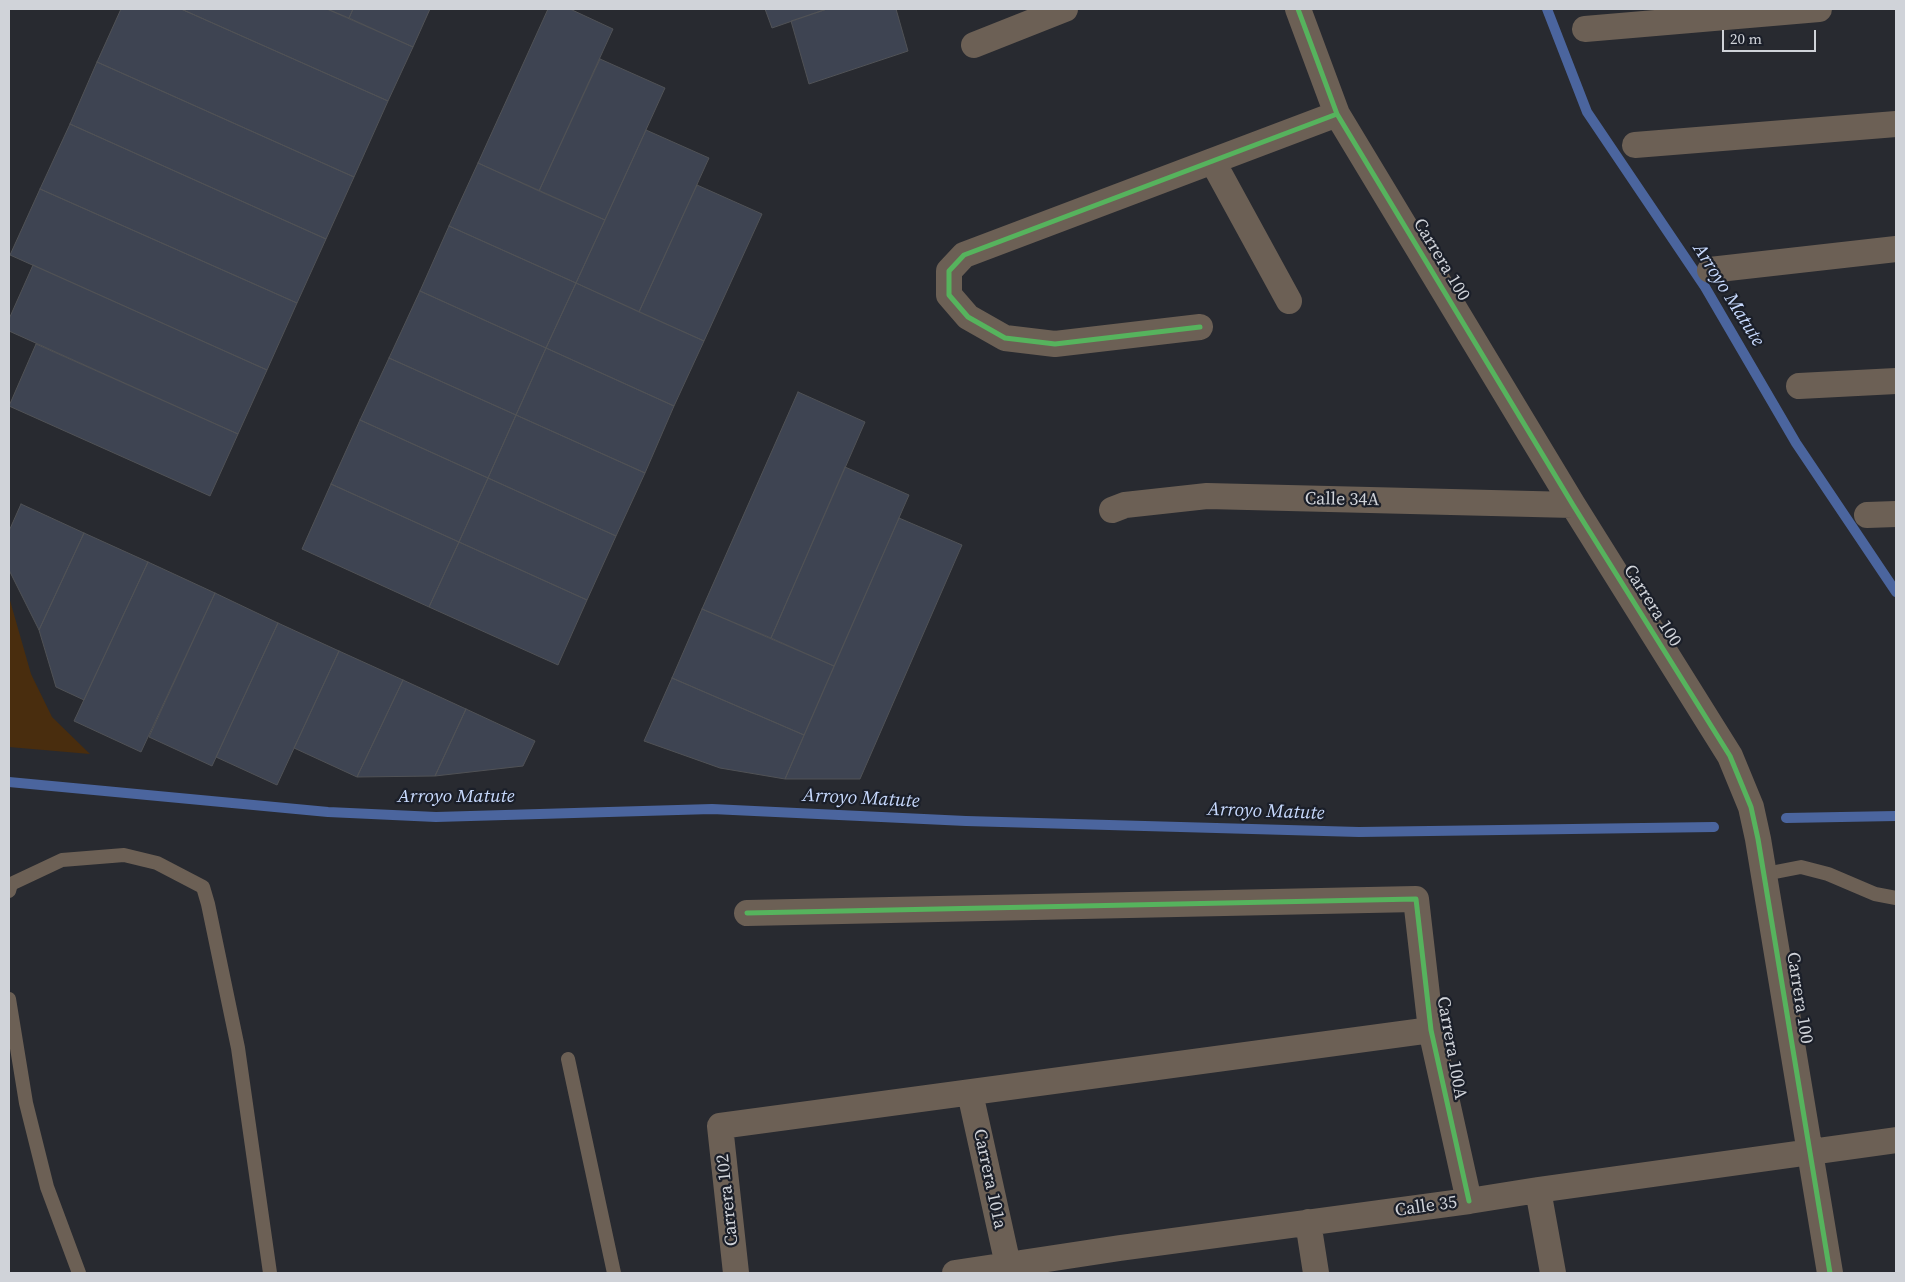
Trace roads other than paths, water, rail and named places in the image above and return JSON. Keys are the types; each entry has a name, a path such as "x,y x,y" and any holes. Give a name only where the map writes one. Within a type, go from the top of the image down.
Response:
{"street":[{"path":"974,45 1065,9"},
{"name":"Carrera 100","path":"1298,9 1337,114 1573,505 1730,756 1750,807 1765,874 1830,1273"},
{"path":"1585,29 1819,9"},
{"path":"1200,327 1055,344 1005,338 968,318 950,295 949,270 964,256 1337,114"},
{"path":"1635,145 1896,124"},
{"path":"1213,162 1289,301"},
{"path":"1710,270 1896,249"},
{"path":"1799,386 1896,381"},
{"name":"Calle 34A","path":"1112,510 1125,506 1207,496 1573,505"},
{"path":"1867,515 1896,514"},
{"name":"Carrera 100A","path":"746,913 1416,899 1431,1030 1469,1201"},
{"path":"970,1093 1431,1030"},
{"name":"Carrera 102","path":"736,1273 720,1126 970,1093"},
{"name":"Carrera 101a","path":"970,1093 1008,1265"},
{"name":"Calle 35","path":"955,1273 1008,1265 1060,1265 1308,1222 1896,1140"},
{"path":"1538,1190 1553,1273"},
{"path":"1308,1222 1316,1273"}],"lane":[{"path":"9,890 11,884 62,860 124,855 157,863 202,887 208,904 238,1048 270,1273"},
{"path":"1765,874 1801,868 1828,874 1876,894 1896,898"},
{"path":"9,999 26,1103 47,1187 79,1273"},
{"path":"568,1059 614,1273"}],"waterway":[{"name":"Arroyo Matute","path":"1547,9 1587,112 1705,287 1796,443 1896,592"},
{"name":"Arroyo Matute","path":"9,782 328,812 436,817 712,809 966,821 1359,832 1714,827"},
{"name":"Arroyo Matute","path":"1786,818 1896,816"}]}
